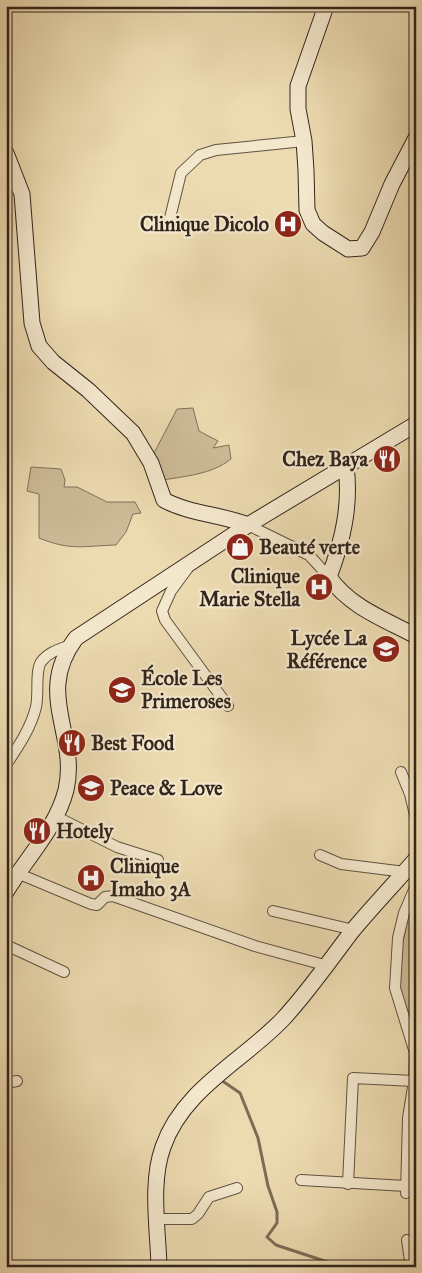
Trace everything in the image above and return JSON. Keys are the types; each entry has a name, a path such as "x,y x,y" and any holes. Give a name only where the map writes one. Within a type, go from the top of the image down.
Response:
{"main road":[{"path":"326,6 298,86 298,108 304,141 307,210 314,224 323,233 348,249 362,248 416,138"},
{"path":"6,153 22,194 32,323 39,346 53,362 88,390 133,433 151,463 164,500 178,507 228,517 248,525"},
{"path":"6,892 17,873 57,817 66,788 67,761 56,692 62,660 71,645 84,632 191,564 248,525 416,424"},
{"path":"346,466 349,490 348,507 338,553 329,577 340,592 351,600 416,636"},
{"path":"158,1267 157,1176 160,1156 176,1120 212,1078 237,1061 279,1022 328,966 354,930 416,859"}],"street":[{"path":"169,222 181,173 200,155 216,150 304,141"},
{"path":"248,525 309,555 329,577"},
{"path":"191,564 172,591 162,611 165,620 228,706"},
{"path":"6,765 24,737 36,709 39,693 38,670 40,662 51,652 71,645"},
{"path":"402,772 416,819"},
{"path":"57,817 117,847 158,860"},
{"path":"320,855 341,864 405,872"},
{"path":"17,873 91,904 97,905 105,896 113,896 255,946 328,966"},
{"path":"301,1180 406,1189 408,1118 414,1080 415,1053 394,988 398,938 404,912 416,885"},
{"path":"273,911 354,930"},
{"path":"6,945 64,972"},
{"path":"348,1184 353,1078 414,1080"},
{"path":"6,1083 17,1081"},
{"path":"158,1219 192,1219 198,1214 209,1197 237,1188"},
{"path":"411,1267 407,1240 416,1243"}],"shaded area":[{"path":"193,408 199,431 218,441 213,448 229,445 231,459 207,471 163,480 153,455 177,409"},
{"path":"31,467 61,469 65,480 64,487 77,487 107,502 135,502 141,513 133,514 126,532 116,545 69,546 39,538 39,494 27,491"},
{"path":"411,903 416,904 416,1034 399,991 402,947"}],"waterway":[{"path":"221,1080 240,1093 258,1138 268,1186 277,1212 277,1223 267,1237 276,1245 343,1267"}],"place":[{"name":"Clinique Dicolo","path":"288,224"},
{"name":"Chez Baya","path":"387,459"},
{"name":"Beauté verte","path":"240,547"},
{"name":"Clinique Marie Stella","path":"319,587"},
{"name":"Lycée La Référence","path":"386,649"},
{"name":"École Les Primeroses","path":"122,690"},
{"name":"Best Food","path":"72,743"},
{"name":"Peace & Love","path":"91,788"},
{"name":"Hotely","path":"37,831"},
{"name":"Clinique Imaho 3A","path":"91,878"}]}
